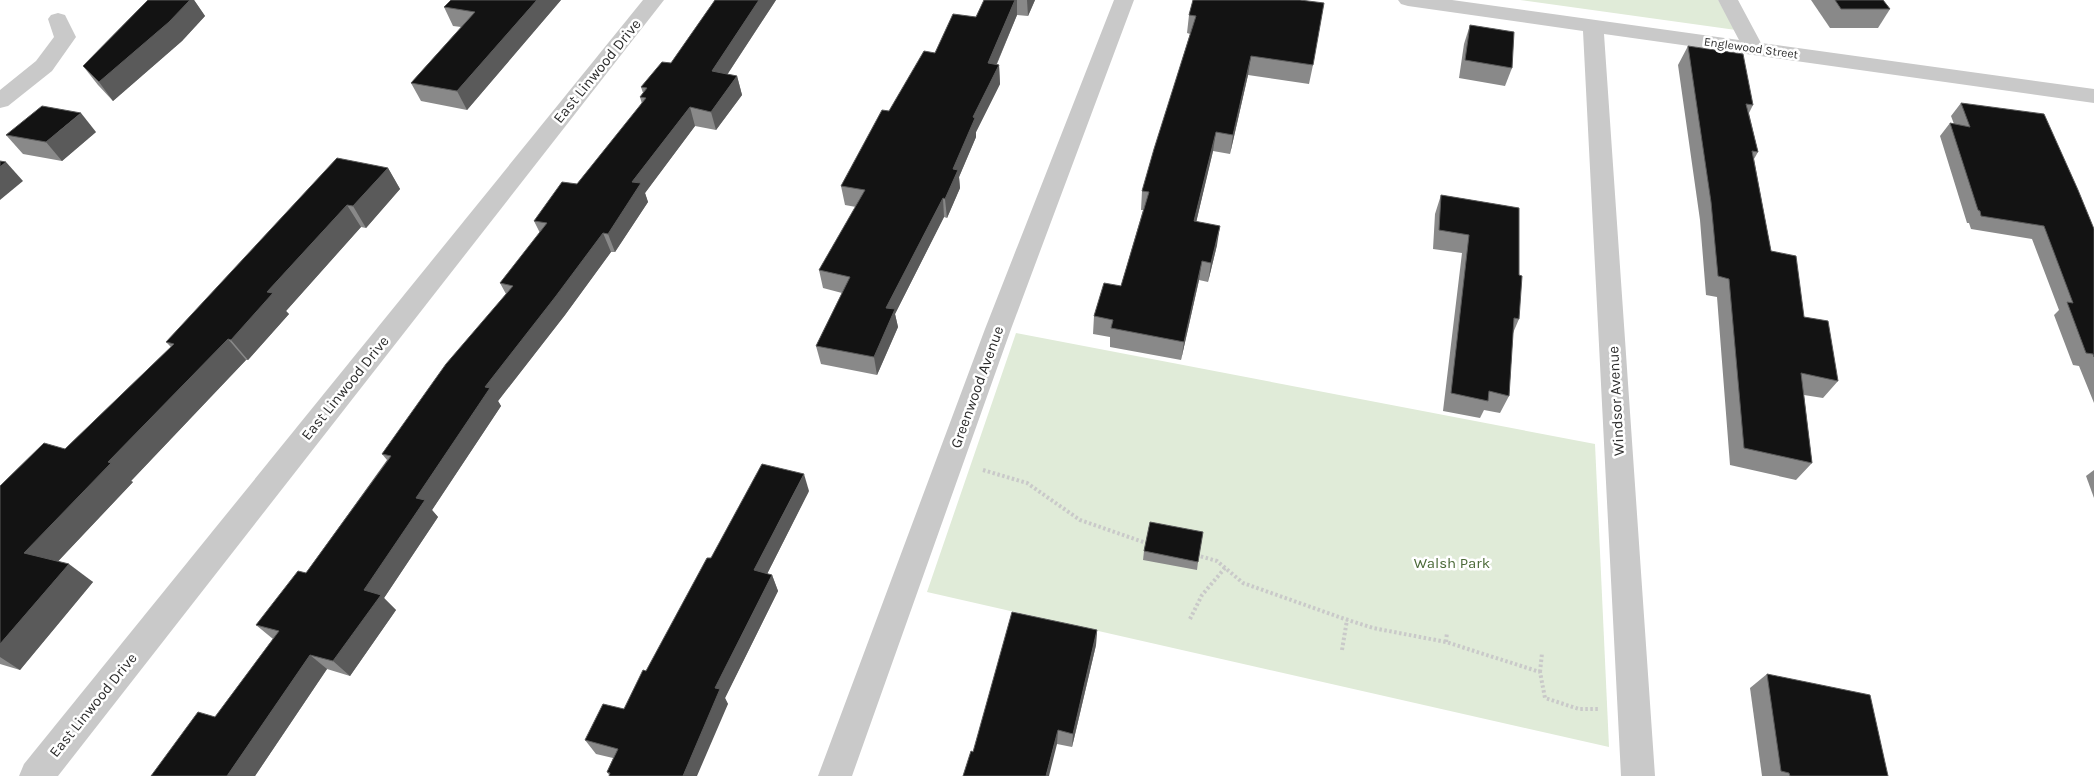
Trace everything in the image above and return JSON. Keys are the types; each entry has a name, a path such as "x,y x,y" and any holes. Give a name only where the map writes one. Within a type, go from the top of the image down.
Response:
{"street":[{"name":"East Linwood Drive","path":"36,776 654,0"},
{"name":"Greenwood Avenue","path":"835,776 949,465 1124,0"},
{"name":"Englewood Street","path":"1408,0 2094,96"},
{"path":"1728,0 1754,49"},
{"path":"0,101 44,66 64,37 58,19"},
{"name":"Windsor Avenue","path":"1593,26 1638,776"}],"path":[{"path":"949,465 984,470 1027,483 1080,520 1155,545"},
{"path":"1190,554 1217,561 1243,584 1287,597 1347,620 1373,628 1446,642 1540,672"},
{"path":"1190,619 1202,595 1225,568"},
{"path":"1342,650 1347,620"},
{"path":"1446,642 1447,632"},
{"path":"1542,653 1540,672 1544,698 1579,709 1634,709"}],"green space":[{"path":"1520,0 1718,0 1736,30"},
{"name":"Walsh Park","path":"1016,333 1595,444 1609,747 927,592"}],"building":[{"path":"148,0 190,0 169,22 99,82 83,66"},
{"path":"451,0 537,0 457,91 411,83 475,12 444,7"},
{"path":"715,0 759,0 712,71 737,76 711,112 690,107 632,182 641,183 608,234 603,233 485,387 490,388 416,498 425,500 364,590 381,595 333,661 310,655 227,776 151,776 198,712 215,717 279,631 256,625 298,571 306,573 391,456 382,454 446,364 513,286 500,283 547,223 534,221 562,182 577,184 646,98 640,97 647,88 641,87 662,62 671,63"},
{"path":"984,0 1015,0 988,63 999,65 973,117 975,118 953,169 958,170 945,199 943,198 886,308 895,309 874,357 816,346 850,277 819,270 865,190 841,186 882,110 889,111 924,51 935,53 953,14 976,17"},
{"path":"1193,0 1300,0 1324,3 1313,65 1251,56 1233,135 1216,132 1194,221 1220,226 1211,263 1202,261 1184,342 1111,328 1113,320 1094,316 1104,283 1121,286 1149,192 1142,191 1196,16 1189,15"},
{"path":"1835,0 1883,0 1890,9 1841,9"},
{"path":"1470,25 1514,32 1512,68 1465,60"},
{"path":"1688,46 1743,54 1753,105 1746,104 1758,152 1752,151 1771,251 1796,256 1804,317 1828,321 1838,381 1801,373 1812,463 1744,448 1729,279 1718,276 1711,202"},
{"path":"1961,103 2044,114 2094,229 2094,357 2093,354 2086,353 2067,302 2073,303 2044,226 1981,216 1950,123 1970,127"},
{"path":"42,106 81,113 46,142 6,135"},
{"path":"337,158 388,168 353,206 347,205 267,292 273,293 231,340 228,339 108,462 111,463 24,553 69,564 0,644 0,486 44,443 65,449 174,344 166,342"},
{"path":"0,161 6,162 0,167"},
{"path":"1441,195 1519,208 1519,275 1522,276 1519,319 1514,318 1509,396 1489,391 1488,401 1451,393 1469,235 1439,230"},
{"path":"762,464 804,474 754,570 772,575 715,688 720,689 683,776 609,776 610,773 607,772 618,749 585,740 603,704 624,709 643,670 646,671 707,558 711,558"},
{"path":"1150,522 1203,532 1198,562 1144,551"},
{"path":"1012,612 1097,630 1073,734 1058,730 1046,776 963,776 971,751 973,752"},
{"path":"1767,674 1870,695 1888,776 1790,776 1789,773 1781,771"}]}
